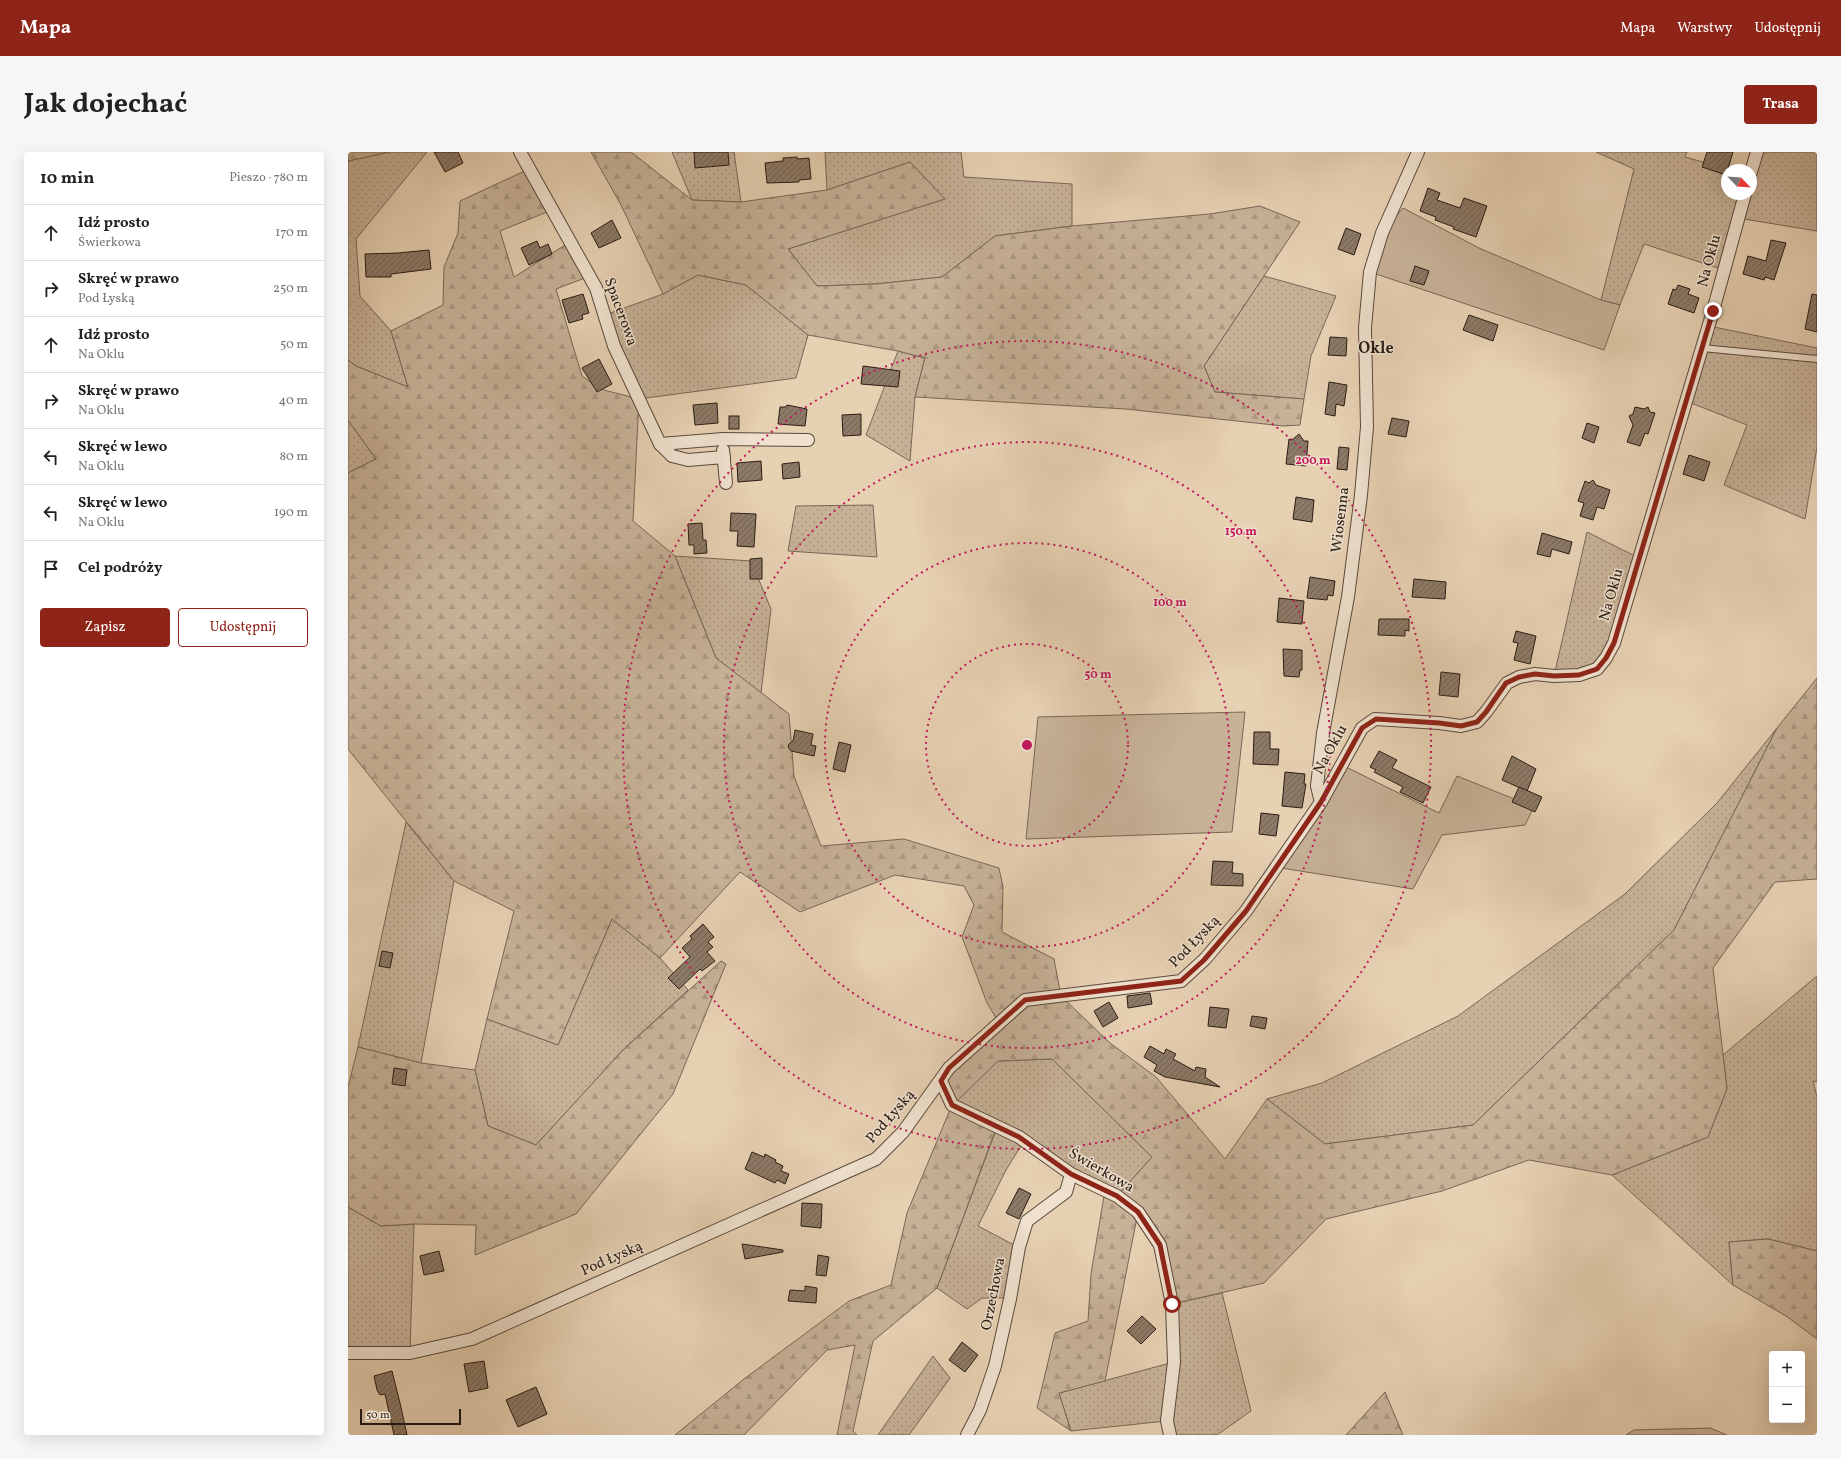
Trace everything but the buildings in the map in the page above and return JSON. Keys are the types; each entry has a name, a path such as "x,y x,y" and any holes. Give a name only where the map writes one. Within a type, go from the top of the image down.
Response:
{"street":[{"name":"Spacerowa","path":"520,152 596,288 614,346 660,444 672,456 688,460 724,457"},
{"name":"Wiosenna","path":"1321,802 1317,786 1323,733 1345,612 1361,495 1366,427 1366,328 1370,272 1382,233 1418,152"},
{"path":"1753,164 1757,152"},
{"name":"Na Oklu","path":"1321,802 1362,728 1376,719 1461,726 1477,722 1486,712 1506,683 1519,677 1535,674 1554,676 1579,675 1597,669 1606,658 1614,643 1702,348 1743,200"},
{"path":"723,439 726,483"},
{"path":"660,444 723,439 808,440"},
{"name":"Pod Łyską","path":"348,1353 410,1353 472,1339 876,1159 903,1132 949,1068 1025,1000 1181,981 1204,960 1246,911 1321,802"},
{"name":"Świerkowa","path":"941,1081 952,1105 1019,1137 1071,1174 1123,1200 1138,1212 1160,1245 1172,1304 1174,1362 1167,1421 1170,1435"},
{"name":"Orzechowa","path":"967,1435 980,1410 994,1366 1010,1299 1019,1248 1027,1221 1066,1192 1071,1174"}],"lane":[{"path":"1702,348 1817,359"}],"green space":[{"path":"348,152 390,152 348,161"},
{"path":"390,152 427,152 356,239 360,296 391,331 408,387 356,366 348,360 348,161"},
{"path":"591,152 631,152 692,200 741,202 827,190 910,162 945,199 788,249 817,286 876,284 942,277 995,236 1072,226 1210,214 1260,206 1300,222 1204,366 1215,392 1304,399 1300,425 1283,426 1126,409 915,397 925,358 898,351 808,335 746,285 698,275 663,294 621,205"},
{"path":"672,152 734,152 741,202 692,200"},
{"path":"825,152 961,152 964,177 1072,184 1072,226 995,236 942,277 876,284 817,286 788,249 944,199 910,162 827,190"},
{"path":"1596,152 1687,152 1685,157 1721,167 1721,200 1757,200 1757,164 1753,164 1757,152 1817,152 1817,231 1738,218 1724,270 1644,244 1620,305 1601,300 1634,169"},
{"path":"529,169 552,210 500,231 514,277 570,242 590,276 556,289 582,376 600,389 639,399 633,521 675,556 716,658 789,714 794,776 821,846 904,839 999,868 1003,887 1002,932 1054,959 1061,996 1110,1043 1156,1077 1225,1159 1267,1099 1325,1144 1473,1125 1674,930 1777,728 1817,678 1817,879 1775,882 1713,968 1727,1089 1708,1137 1612,1175 1529,1160 1442,1191 1326,1219 1264,1283 1172,1304 1160,1245 1138,1212 1105,1381 1059,1393 1071,1431 1037,1408 1055,1333 1088,1321 1091,1274 1105,1190 1118,1195 1152,1157 1052,1059 998,1061 953,1105 997,1126 937,1288 873,1341 853,1431 857,1435 837,1435 855,1345 827,1350 744,1435 675,1435 744,1379 849,1301 891,1285 907,1213 952,1105 941,1081 999,1023 987,1003 962,937 974,905 964,886 895,875 800,912 740,872 660,958 612,919 558,1045 487,1019 514,911 454,881 348,749 348,473 376,459 348,420 348,360 356,366 408,387 391,331 443,305 444,267 458,233 460,201"},
{"path":"1403,208 1479,248 1601,300 1620,305 1604,350 1370,272 1382,233"},
{"path":"698,275 746,285 808,335 796,378 639,399 605,315 663,294"},
{"path":"1264,276 1336,296 1311,356 1304,399 1215,392 1204,366"},
{"path":"1709,326 1817,348 1817,447 1805,519 1724,485 1747,425 1686,401"},
{"path":"898,351 925,358 915,397 910,461 866,435"},
{"path":"348,420 376,459 348,473"},
{"path":"873,505 877,557 788,551 796,506"},
{"path":"1587,532 1639,558 1614,643 1597,669 1554,676"},
{"path":"675,556 751,561 771,609 761,693 716,658"},
{"path":"1245,712 1232,832 1026,839 1038,717"},
{"path":"1777,728 1674,930 1473,1125 1325,1144 1267,1099 1322,1083 1458,1016 1625,894 1717,803"},
{"path":"1342,765 1439,813 1457,776 1534,807 1525,825 1442,835 1413,889 1275,867"},
{"path":"406,822 454,881 421,1063 358,1047"},
{"path":"612,919 660,958 688,990 623,1050 536,1145 488,1126 475,1070 487,1019 558,1045"},
{"path":"721,961 726,964 673,1094 576,1214 475,1255 476,1225 414,1224 381,1226 348,1207 348,1087 358,1047 421,1063 475,1070 488,1126 536,1145 623,1050"},
{"path":"1817,976 1817,1082 1813,1081 1817,1097 1817,1251 1768,1239 1729,1242 1733,1285 1612,1175 1708,1137 1727,1089 1723,1055"},
{"path":"1052,1059 1152,1157 1117,1196 1019,1137 952,1105 998,1061"},
{"path":"996,1130 1021,1146 1006,1170 978,1226 1016,1246 1007,1298 982,1298 967,1309 937,1288"},
{"path":"348,1207 381,1226 414,1224 410,1353 348,1353"},
{"path":"1768,1239 1817,1251 1817,1339 1786,1316 1733,1285 1729,1242"},
{"path":"1222,1293 1251,1411 1217,1435 1171,1435 1166,1421 1071,1431 1059,1393 1174,1362 1172,1304"},
{"path":"933,1356 950,1378 909,1435 878,1435"},
{"path":"1385,1392 1403,1435 1346,1435"},
{"path":"1710,1428 1727,1435 1626,1435 1634,1430"}],"district":[{"name":"Okle","path":"1376,349"}],"route":[{"path":"1172,1304 1160,1245 1138,1212 1117,1196 1071,1174 1019,1137 952,1105 941,1081 949,1068 1025,1000 1181,981 1204,960 1246,911 1249,904 1321,802 1362,728 1376,719 1461,726 1477,722 1486,712 1506,683 1519,677 1535,674 1554,676 1579,675 1597,669 1606,658 1614,643 1713,311"}]}
